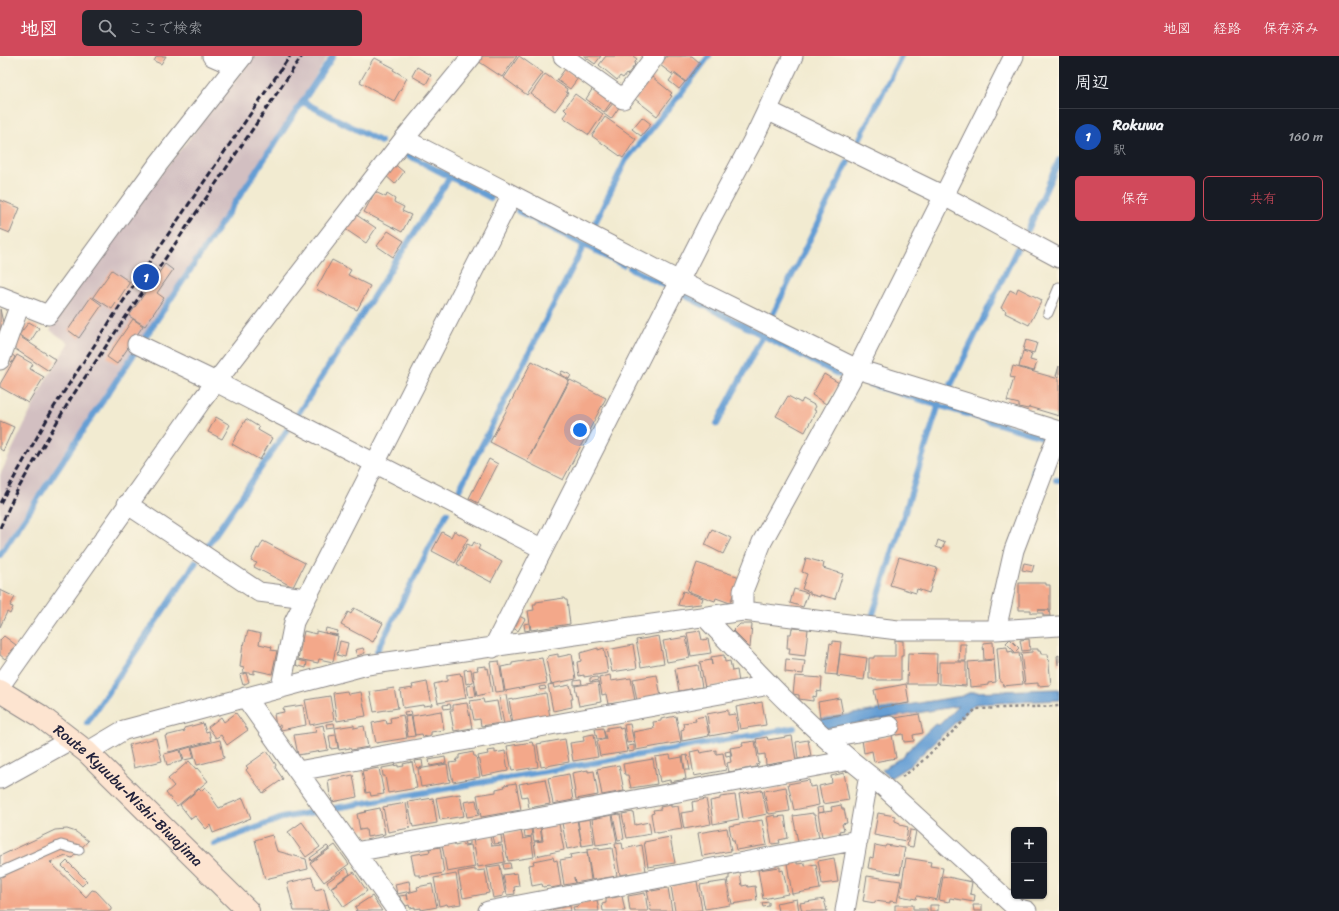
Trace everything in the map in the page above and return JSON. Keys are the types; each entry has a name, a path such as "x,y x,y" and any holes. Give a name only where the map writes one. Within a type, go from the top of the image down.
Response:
{"main road":[{"name":"Route Kyuubu-Nishi-Biwajima","path":"0,691 39,714 80,746 248,911"}],"street":[{"path":"0,296 48,315 159,163 239,61 212,56"},
{"path":"0,686 127,504 216,382 404,139 472,56"},
{"path":"563,56 623,99 656,56"},
{"path":"493,648 679,281 752,142 793,56"},
{"path":"743,611 743,591 762,542 857,369 1014,56"},
{"path":"767,110 944,196 1059,258"},
{"path":"404,139 679,281 857,369 1059,431 1053,463 1014,550 996,630"},
{"path":"281,687 294,622 512,195"},
{"path":"0,360 20,304"},
{"path":"137,344 216,382 543,549"},
{"path":"127,504 259,592 306,598"},
{"path":"0,779 80,746 124,730 367,665 743,611 898,630 996,630 1059,626"},
{"path":"705,617 769,685 850,760 884,787 1019,910"},
{"path":"298,771 769,685"},
{"path":"245,697 396,911"},
{"path":"826,738 890,726"},
{"path":"355,852 850,760"},
{"path":"845,911 869,775"},
{"path":"488,911 858,840"}],"lane":[{"path":"1048,314 1059,287"},
{"path":"0,872 62,845 79,850"}],"path":[{"path":"884,787 916,767 976,709 1059,706"}],"shaded area":[{"path":"255,56 328,56 301,100 0,549 0,475 46,379 69,343 50,330 118,228"}],"water":[{"path":"1059,689 1059,700 975,704 909,766 890,778 882,770 900,758 935,724 939,725 958,706 824,729 816,720 962,696 971,692"}],"building":[{"path":"157,56 166,56 161,64 154,61"},
{"path":"481,56 517,56 502,77 478,61"},
{"path":"519,56 543,73 527,95 504,78"},
{"path":"584,56 601,56 595,64"},
{"path":"606,56 633,56 637,59 634,64 635,65 627,75 626,74 623,78 620,76 617,80 599,65"},
{"path":"667,56 692,56 700,63 686,82 673,72 672,74 660,65"},
{"path":"375,58 394,68 393,70 407,78 394,101 360,82"},
{"path":"417,67 431,75 426,84 412,76"},
{"path":"565,69 578,78 570,89 557,80"},
{"path":"545,74 567,89 566,92 568,93 555,111 531,94"},
{"path":"674,74 685,82 679,89 669,81"},
{"path":"652,77 672,93 670,95 672,96 657,116 635,99"},
{"path":"593,88 612,101 604,112 586,99"},
{"path":"575,94 603,114 589,135 563,117 567,112 564,109"},
{"path":"614,102 620,106 611,119 604,114"},
{"path":"605,117 636,139 623,158 592,136"},
{"path":"642,117 651,124 641,136 632,129"},
{"path":"393,163 404,172 395,184 384,174"},
{"path":"375,192 386,197 387,194 395,199 394,202 404,207 402,211 411,215 402,232 364,212"},
{"path":"0,200 20,208 10,233 0,229"},
{"path":"355,214 376,228 366,243 345,229"},
{"path":"388,231 404,241 393,257 377,246"},
{"path":"332,260 351,270 348,275 370,286 357,310 316,289"},
{"path":"165,264 173,270 157,293 164,298 145,326 129,316"},
{"path":"112,270 130,282 112,309 93,297"},
{"path":"1018,288 1042,300 1029,325 1005,313 1006,311 1001,308 1010,290 1016,293"},
{"path":"91,297 102,305 79,338 68,330"},
{"path":"0,309 4,327 0,336"},
{"path":"133,319 143,326 117,364 107,357"},
{"path":"29,322 39,328 30,342 19,335"},
{"path":"19,336 56,360 49,371 12,347"},
{"path":"1026,340 1037,343 1034,353 1023,350"},
{"path":"1023,351 1032,354 1030,360 1037,362 1034,371 1019,367"},
{"path":"11,354 15,357 12,363 8,360"},
{"path":"17,355 33,364 30,369 44,377 28,403 0,387 0,384"},
{"path":"532,361 569,380 527,461 490,442"},
{"path":"1013,366 1059,379 1059,416 1029,407 1028,409 1019,407 1019,404 1007,401 1014,378 1010,377"},
{"path":"1059,366 1059,377 1056,376"},
{"path":"562,371 571,375 569,379 560,374"},
{"path":"824,374 839,383 826,404 812,395"},
{"path":"570,380 606,398 563,480 527,462"},
{"path":"788,396 801,403 803,399 816,406 814,410 816,411 805,432 776,416"},
{"path":"216,417 230,425 222,439 208,432"},
{"path":"246,419 259,427 258,430 272,438 260,460 232,444"},
{"path":"0,421 14,427 3,451 0,449"},
{"path":"489,459 498,464 478,503 469,498"},
{"path":"712,529 731,538 723,554 705,545"},
{"path":"454,531 468,538 455,563 432,551 442,532 451,537"},
{"path":"938,540 945,543 942,549 936,547"},
{"path":"263,541 305,563 293,587 254,567 257,563 251,561 257,548 259,549"},
{"path":"474,542 480,546 478,549 502,562 491,582 457,564 467,544 472,546"},
{"path":"899,557 937,568 929,593 917,589 916,593 890,585"},
{"path":"806,558 824,563 823,568 843,574 835,599 810,594 810,592 802,589 807,574 802,572"},
{"path":"697,563 740,577 730,603 716,598 715,601 687,591"},
{"path":"1024,563 1034,565 1032,572 1022,570"},
{"path":"1019,583 1046,583 1046,585 1050,585 1050,616 1043,616 1043,613 1031,613 1031,610 1019,610"},
{"path":"794,589 808,593 803,607 790,603"},
{"path":"0,590 15,597 10,606 13,607 10,614 7,612 0,627"},
{"path":"683,591 703,598 701,604 683,606 678,605"},
{"path":"564,598 567,600 570,624 531,630 528,611 534,610 533,604 536,604 536,602"},
{"path":"354,608 383,623 373,642 341,625 348,612 351,614"},
{"path":"519,616 525,619 518,631 513,628"},
{"path":"529,623 530,630 525,631 524,624"},
{"path":"740,624 752,624 750,648 733,631"},
{"path":"326,628 338,631 337,635 325,633"},
{"path":"792,628 808,629 805,656 789,654 790,648 787,648 788,634 791,634"},
{"path":"248,631 261,634 259,644 272,647 271,650 277,651 272,674 254,670 254,674 243,672 244,668 240,667 243,644 244,645"},
{"path":"304,631 316,634 316,631 338,636 333,662 319,659 318,663 298,659"},
{"path":"700,631 702,640 708,639 711,653 691,656 687,633"},
{"path":"4,636 16,645 5,659 0,655 0,640"},
{"path":"659,636 664,663 641,667 636,640"},
{"path":"686,637 690,658 667,662 663,641"},
{"path":"1010,639 1019,648 1015,652 1006,643"},
{"path":"1029,639 1030,650 1022,651 1020,640"},
{"path":"895,640 903,641 903,656 901,656 901,680 869,679 869,658 874,658 874,656 895,656"},
{"path":"340,641 348,643 345,657 337,655"},
{"path":"833,641 841,642 837,675 826,674 830,643 833,644"},
{"path":"993,642 994,659 984,660 983,643"},
{"path":"960,644 966,644 966,661 959,661"},
{"path":"633,645 637,668 612,672 607,650"},
{"path":"1007,647 1008,652 1013,651 1013,654 1019,653 1023,684 1003,686 1002,682 1000,682 997,648"},
{"path":"363,648 365,653 357,656 355,650"},
{"path":"598,648 598,650 604,648 608,673 584,677 584,675 579,676 577,662 581,661 580,653"},
{"path":"1032,649 1038,649 1041,654 1048,654 1051,685 1038,686 1038,683 1025,684 1021,653 1032,652"},
{"path":"908,653 937,654 936,684 907,684"},
{"path":"558,654 558,657 572,654 576,679 551,684 546,659 548,656"},
{"path":"840,654 867,658 864,680 837,676"},
{"path":"724,655 725,662 730,661 732,671 737,670 739,682 705,688 700,662 711,660 712,665 711,657"},
{"path":"1059,655 1059,665 1058,665 1057,656"},
{"path":"542,658 547,683 505,691 501,667 512,665 512,663"},
{"path":"786,659 805,661 803,674 785,672"},
{"path":"297,660 307,662 306,668 296,665"},
{"path":"994,660 996,682 988,683 988,685 970,687 968,662"},
{"path":"499,661 504,691 495,692 490,662"},
{"path":"939,662 966,662 966,686 939,684"},
{"path":"698,665 702,687 679,691 675,669"},
{"path":"486,666 486,669 488,668 492,692 477,696 473,671 478,670 477,667"},
{"path":"471,669 473,682 466,684 464,670"},
{"path":"246,673 249,682 243,685 240,675"},
{"path":"460,673 461,676 462,675 466,698 438,703 434,684 447,681 447,675"},
{"path":"610,675 611,681 631,678 635,701 608,704 606,694 602,695 599,678"},
{"path":"657,675 661,697 637,701 633,679"},
{"path":"795,676 822,678 821,692 817,691 816,697 813,696 813,701 799,699 799,695 793,694"},
{"path":"597,677 598,680 590,682 590,678"},
{"path":"581,680 582,684 574,685 574,681"},
{"path":"427,682 432,705 403,708 400,690 413,688 412,685"},
{"path":"598,682 601,702 579,706 575,686"},
{"path":"553,684 554,688 570,685 573,699 571,699 572,707 553,711 548,685"},
{"path":"906,684 909,703 878,708 874,690"},
{"path":"474,685 476,696 469,697 467,686"},
{"path":"545,686 546,689 540,690 539,687"},
{"path":"394,688 398,708 374,712 370,692"},
{"path":"347,691 348,694 361,692 366,716 337,721 333,693"},
{"path":"546,693 550,717 513,723 509,700"},
{"path":"506,695 511,724 504,725 499,696"},
{"path":"330,696 334,720 310,725 305,700"},
{"path":"840,698 843,714 820,718 818,702"},
{"path":"483,699 484,703 497,701 501,723 481,726 480,719 474,720 470,701"},
{"path":"762,702 766,725 740,729 736,707"},
{"path":"467,703 472,728 454,731 450,710 453,710 453,705"},
{"path":"450,704 451,708 444,709 443,705"},
{"path":"303,705 306,725 281,730 280,725 276,726 274,714 284,712 283,708"},
{"path":"728,710 728,715 735,714 738,731 710,736 707,714"},
{"path":"411,711 412,715 405,716 404,712"},
{"path":"441,711 444,730 431,732 431,735 423,737 422,734 415,735 412,716"},
{"path":"236,713 248,730 227,745 221,735 216,738 208,727 221,717 224,722"},
{"path":"919,714 923,733 913,735 914,741 904,742 903,734 896,735 895,729 897,729 895,718"},
{"path":"403,715 407,738 376,743 372,723 386,720 387,724 391,723 390,718"},
{"path":"411,716 415,736 408,737 405,717"},
{"path":"676,716 681,742 636,750 633,732 654,728 653,722"},
{"path":"705,716 709,736 682,741 681,730 684,729 683,723 696,721 695,718"},
{"path":"203,723 206,732 209,731 211,741 169,752 165,736 185,731 184,728"},
{"path":"334,723 335,727 327,728 326,724"},
{"path":"630,724 634,742 627,743 624,725"},
{"path":"323,725 328,750 298,755 294,735 316,732 315,727"},
{"path":"354,725 354,728 364,726 368,747 351,750 350,748 339,750 335,728"},
{"path":"619,726 620,729 623,728 627,752 600,756 597,741 606,739 604,731 607,731 607,728"},
{"path":"603,728 605,738 597,739 595,729"},
{"path":"594,734 598,757 573,761 570,743 584,741 583,736"},
{"path":"336,735 338,748 331,749 329,736"},
{"path":"892,735 896,758 874,762 872,751 864,753 862,740"},
{"path":"792,736 796,760 766,765 765,754 759,755 756,739 767,737 768,740"},
{"path":"156,738 162,761 134,768 129,745"},
{"path":"565,739 569,762 541,767 537,744"},
{"path":"220,740 224,758 197,765 192,747"},
{"path":"808,740 811,756 798,759 796,742"},
{"path":"755,741 759,764 756,765 757,767 729,772 727,763 731,762 730,756 732,756 730,748 743,746 742,743"},
{"path":"532,742 533,745 535,745 538,767 512,771 507,746"},
{"path":"634,745 634,751 629,752 628,746"},
{"path":"191,747 194,758 184,760 181,750"},
{"path":"180,750 183,761 167,765 164,754"},
{"path":"495,750 495,753 505,751 508,771 482,776 478,756 488,754 487,751"},
{"path":"699,750 700,753 716,750 716,754 723,753 726,770 694,776 690,752"},
{"path":"267,751 283,779 263,793 246,770 248,768 246,766"},
{"path":"730,751 731,755 726,756 725,752"},
{"path":"473,752 474,756 476,756 480,777 453,782 449,763 457,762 456,759 459,759 459,755"},
{"path":"670,755 671,759 682,757 686,779 660,782 655,757"},
{"path":"687,755 690,770 685,770 683,756"},
{"path":"445,757 446,763 430,766 429,760"},
{"path":"653,759 657,784 631,788 628,775 625,775 623,764"},
{"path":"422,760 423,767 417,768 415,761"},
{"path":"189,761 208,781 177,806 166,793 174,786 168,779"},
{"path":"412,762 417,788 388,793 382,768 398,765 398,767 404,766 403,764"},
{"path":"447,764 450,782 421,787 418,769"},
{"path":"619,765 624,791 602,795 597,769"},
{"path":"379,768 384,794 371,796 370,792 366,793 362,771"},
{"path":"588,770 588,772 594,771 598,795 576,799 572,773"},
{"path":"844,773 849,800 823,804 819,786 832,783 831,776"},
{"path":"569,774 573,800 553,804 548,778"},
{"path":"353,775 357,797 332,802 328,780"},
{"path":"545,779 550,804 529,808 527,796 522,797 519,784"},
{"path":"809,780 810,787 816,786 819,805 794,810 788,784"},
{"path":"516,783 521,810 481,817 477,795 496,792 496,789 505,787 504,785"},
{"path":"205,787 219,808 243,798 251,818 213,833 210,825 206,829 195,816 191,819 180,805 199,789 201,791"},
{"path":"786,787 790,811 769,814 764,791"},
{"path":"762,790 767,814 743,819 739,794"},
{"path":"460,794 464,816 440,820 436,798"},
{"path":"735,795 739,819 713,824 710,801 720,799 720,797"},
{"path":"433,798 437,823 413,827 408,802"},
{"path":"706,799 711,824 684,829 681,813 693,811 692,802"},
{"path":"476,800 479,815 467,817 464,802"},
{"path":"406,803 410,828 388,832 383,807"},
{"path":"671,805 671,807 678,806 682,829 657,833 654,832 651,814 654,813 653,810"},
{"path":"841,805 842,809 844,809 847,823 842,824 844,830 839,831 840,835 822,837 818,813 832,811 831,807"},
{"path":"823,807 824,812 818,813 817,808"},
{"path":"380,808 385,834 367,837 366,829 360,830 357,814"},
{"path":"633,812 635,825 649,822 651,834 627,838 622,814"},
{"path":"813,813 813,815 815,815 819,838 798,842 793,816"},
{"path":"878,813 895,816 895,821 900,823 900,825 908,827 906,841 874,835"},
{"path":"620,814 624,839 618,840 613,815"},
{"path":"612,815 617,842 596,845 592,819"},
{"path":"775,815 775,817 785,816 788,838 779,840 780,843 772,844 767,817"},
{"path":"590,819 594,844 582,846 578,821"},
{"path":"577,820 582,846 567,849 562,823"},
{"path":"762,820 767,845 736,850 729,826"},
{"path":"302,822 320,847 306,857 288,832"},
{"path":"559,824 564,850 536,856 534,842 543,841 541,827"},
{"path":"540,827 542,840 534,841 532,829"},
{"path":"727,828 731,851 702,856 698,833"},
{"path":"67,829 76,832 88,841 72,858 66,856 50,862 86,897 92,890 96,891 111,907 111,910 0,911 0,856 55,830"},
{"path":"531,829 532,836 525,837 524,830"},
{"path":"910,830 916,831 913,847 907,846"},
{"path":"521,831 523,839 531,837 534,857 508,861 503,834"},
{"path":"272,835 277,851 306,859 308,869 265,879 255,840"},
{"path":"501,835 502,843 494,844 492,836"},
{"path":"490,836 492,846 502,845 505,862 478,867 473,839"},
{"path":"670,837 675,863 648,867 644,842"},
{"path":"470,839 470,844 465,845 464,840"},
{"path":"454,843 455,846 463,844 464,846 471,845 475,867 447,872 442,845"},
{"path":"622,843 623,849 642,845 646,871 620,875 615,844"},
{"path":"335,845 349,864 324,882 310,863"},
{"path":"875,845 905,848 900,874 868,868 870,857 873,858"},
{"path":"327,846 329,848 311,861 310,858"},
{"path":"440,847 444,873 420,877 420,875 415,875 411,855 430,852 429,849"},
{"path":"599,848 599,850 612,848 617,876 592,880 587,850"},
{"path":"587,852 591,880 564,885 560,860 571,858 570,855"},
{"path":"553,857 554,861 557,860 561,886 551,888 550,886 543,887 542,884 532,886 529,865 534,864 533,861"},
{"path":"834,858 838,882 822,884 818,861"},
{"path":"906,858 931,862 930,866 943,868 937,900 917,896 916,899 900,896"},
{"path":"67,861 87,881 82,886 62,866"},
{"path":"797,861 797,864 805,863 805,866 816,864 820,889 792,894 787,863"},
{"path":"510,863 511,868 504,869 503,864"},
{"path":"500,865 505,893 503,893 503,896 493,898 487,867"},
{"path":"780,867 780,871 783,870 788,894 763,899 758,870"},
{"path":"347,868 350,874 330,888 327,882"},
{"path":"475,869 475,871 485,870 489,893 463,898 458,872"},
{"path":"354,872 367,891 344,907 331,888"},
{"path":"517,873 519,886 514,887 515,894 507,895 503,875"},
{"path":"740,873 742,886 755,886 757,900 732,904 727,879 729,879 729,875"},
{"path":"456,874 461,904 448,906 447,904 439,906 434,878"},
{"path":"867,876 901,881 897,902 890,901 890,903 875,901 875,903 863,901"},
{"path":"943,876 972,882 970,894 975,895 974,902 950,898 949,902 939,900"},
{"path":"312,877 315,890 324,888 329,909 320,911 294,911 287,883"},
{"path":"409,881 411,891 397,894 395,884"},
{"path":"697,881 702,910 675,911 671,886"},
{"path":"726,881 730,905 705,909 700,885"},
{"path":"432,884 437,907 421,910 421,908 410,908 409,905 406,906 399,896 407,895 408,900 407,893 418,890 417,887"},
{"path":"652,888 652,891 668,888 672,911 651,911 647,889"},
{"path":"645,893 648,911 630,911 628,896"},
{"path":"372,896 382,911 355,911 357,910 355,907"},
{"path":"622,896 625,911 603,911 602,904 606,903 606,899"},
{"path":"797,899 799,911 778,911 776,903"},
{"path":"824,899 827,911 802,911 800,903"},
{"path":"597,900 599,911 574,911 573,907 579,906 579,903"},
{"path":"769,902 769,906 763,907 762,903"},
{"path":"895,905 913,905 913,909 927,909 928,911 895,911"},
{"path":"930,905 938,905 938,911 930,911"},
{"path":"973,905 982,905 982,911 974,911"},
{"path":"570,906 571,911 549,911 549,910"}],"waterway":[{"path":"146,336 333,56"},
{"path":"594,225 626,160 709,56"},
{"path":"857,144 901,56"},
{"path":"303,102 381,142"},
{"path":"404,153 491,198"},
{"path":"1028,230 1059,160"},
{"path":"770,320 848,162"},
{"path":"298,414 450,177"},
{"path":"518,211 623,265"},
{"path":"457,494 584,245"},
{"path":"950,387 1017,249"},
{"path":"630,268 664,285"},
{"path":"680,293 840,375"},
{"path":"717,424 763,335"},
{"path":"0,555 134,354"},
{"path":"869,384 1045,438 1033,473"},
{"path":"872,617 939,404"},
{"path":"208,545 287,430"},
{"path":"377,651 447,513"},
{"path":"87,723 196,562"},
{"path":"335,808 794,728"},
{"path":"214,844 282,818 314,812"}],"railway":[{"path":"0,503 54,407 141,274 290,56"},
{"path":"0,528 14,496 71,398 302,56"}],"place":[{"name":"Rokuwa","path":"146,277"}]}
